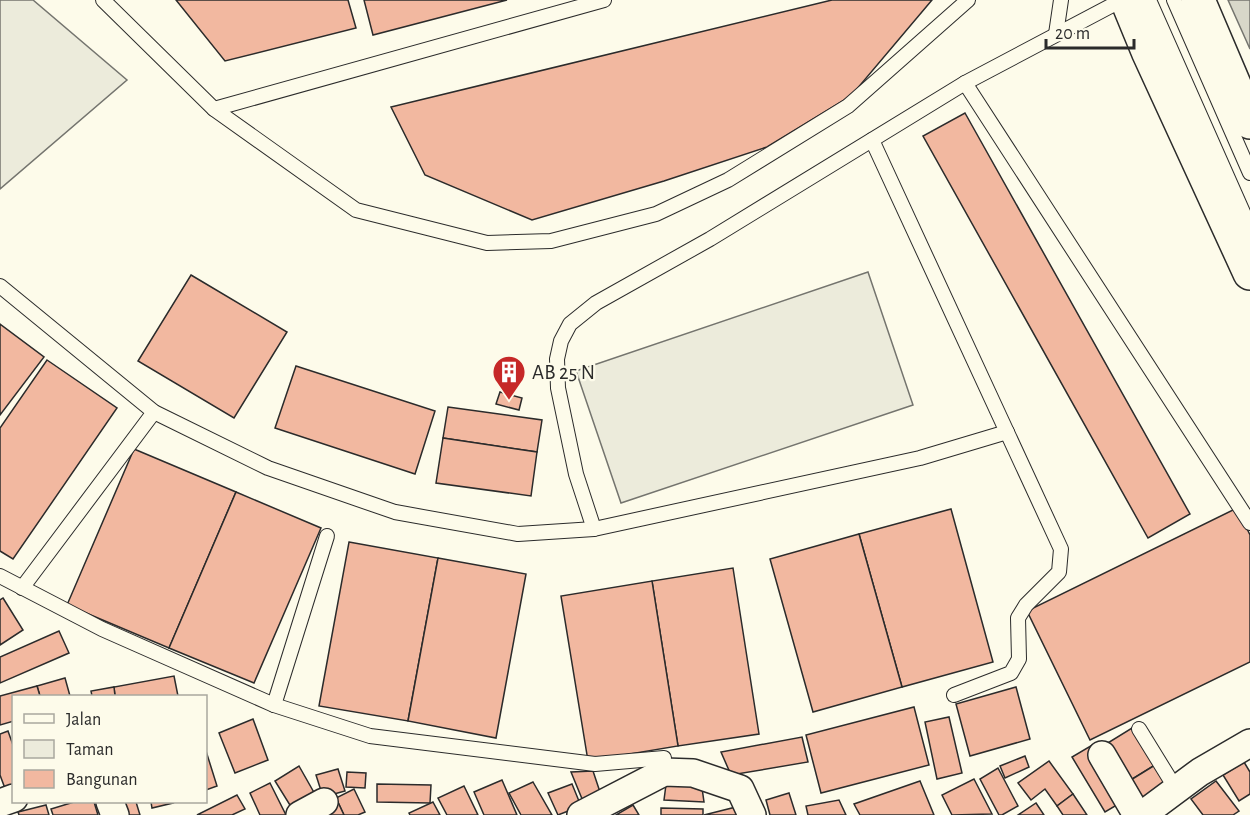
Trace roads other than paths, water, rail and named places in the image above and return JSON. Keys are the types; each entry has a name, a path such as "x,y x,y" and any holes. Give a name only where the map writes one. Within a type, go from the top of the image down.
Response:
{"main road":[{"path":"1127,0 1148,51 1250,273"},
{"path":"1198,0 1250,122"}],"street":[{"path":"1142,815 1200,772 1250,743"},
{"path":"1102,755 1137,815"},
{"path":"581,815 664,772 693,773 740,789 752,815"},
{"path":"300,815 324,802"}],"lane":[{"path":"103,0 214,109 356,210 487,243 551,241 656,214 728,180 848,106 968,0"},
{"path":"214,109 604,0"},
{"path":"1056,34 1060,0"},
{"path":"594,529 576,474 558,388 557,358 561,341 570,324 596,303 710,239 965,83 1122,0"},
{"path":"1149,0 1250,228"},
{"path":"1174,0 1250,173"},
{"path":"965,83 1250,524"},
{"path":"872,140 1061,549 1059,572 1026,605 1018,618 1019,659 1011,673 954,695"},
{"path":"0,286 154,412 268,468 395,512 518,534 594,529 920,458 1007,432"},
{"path":"22,588 154,412"},
{"path":"274,705 327,536"},
{"path":"0,576 102,629 274,705 370,736 595,764 664,758"},
{"path":"1139,729 1176,789"}],"place":[{"name":"AB 25 N","path":"509,401"}]}
